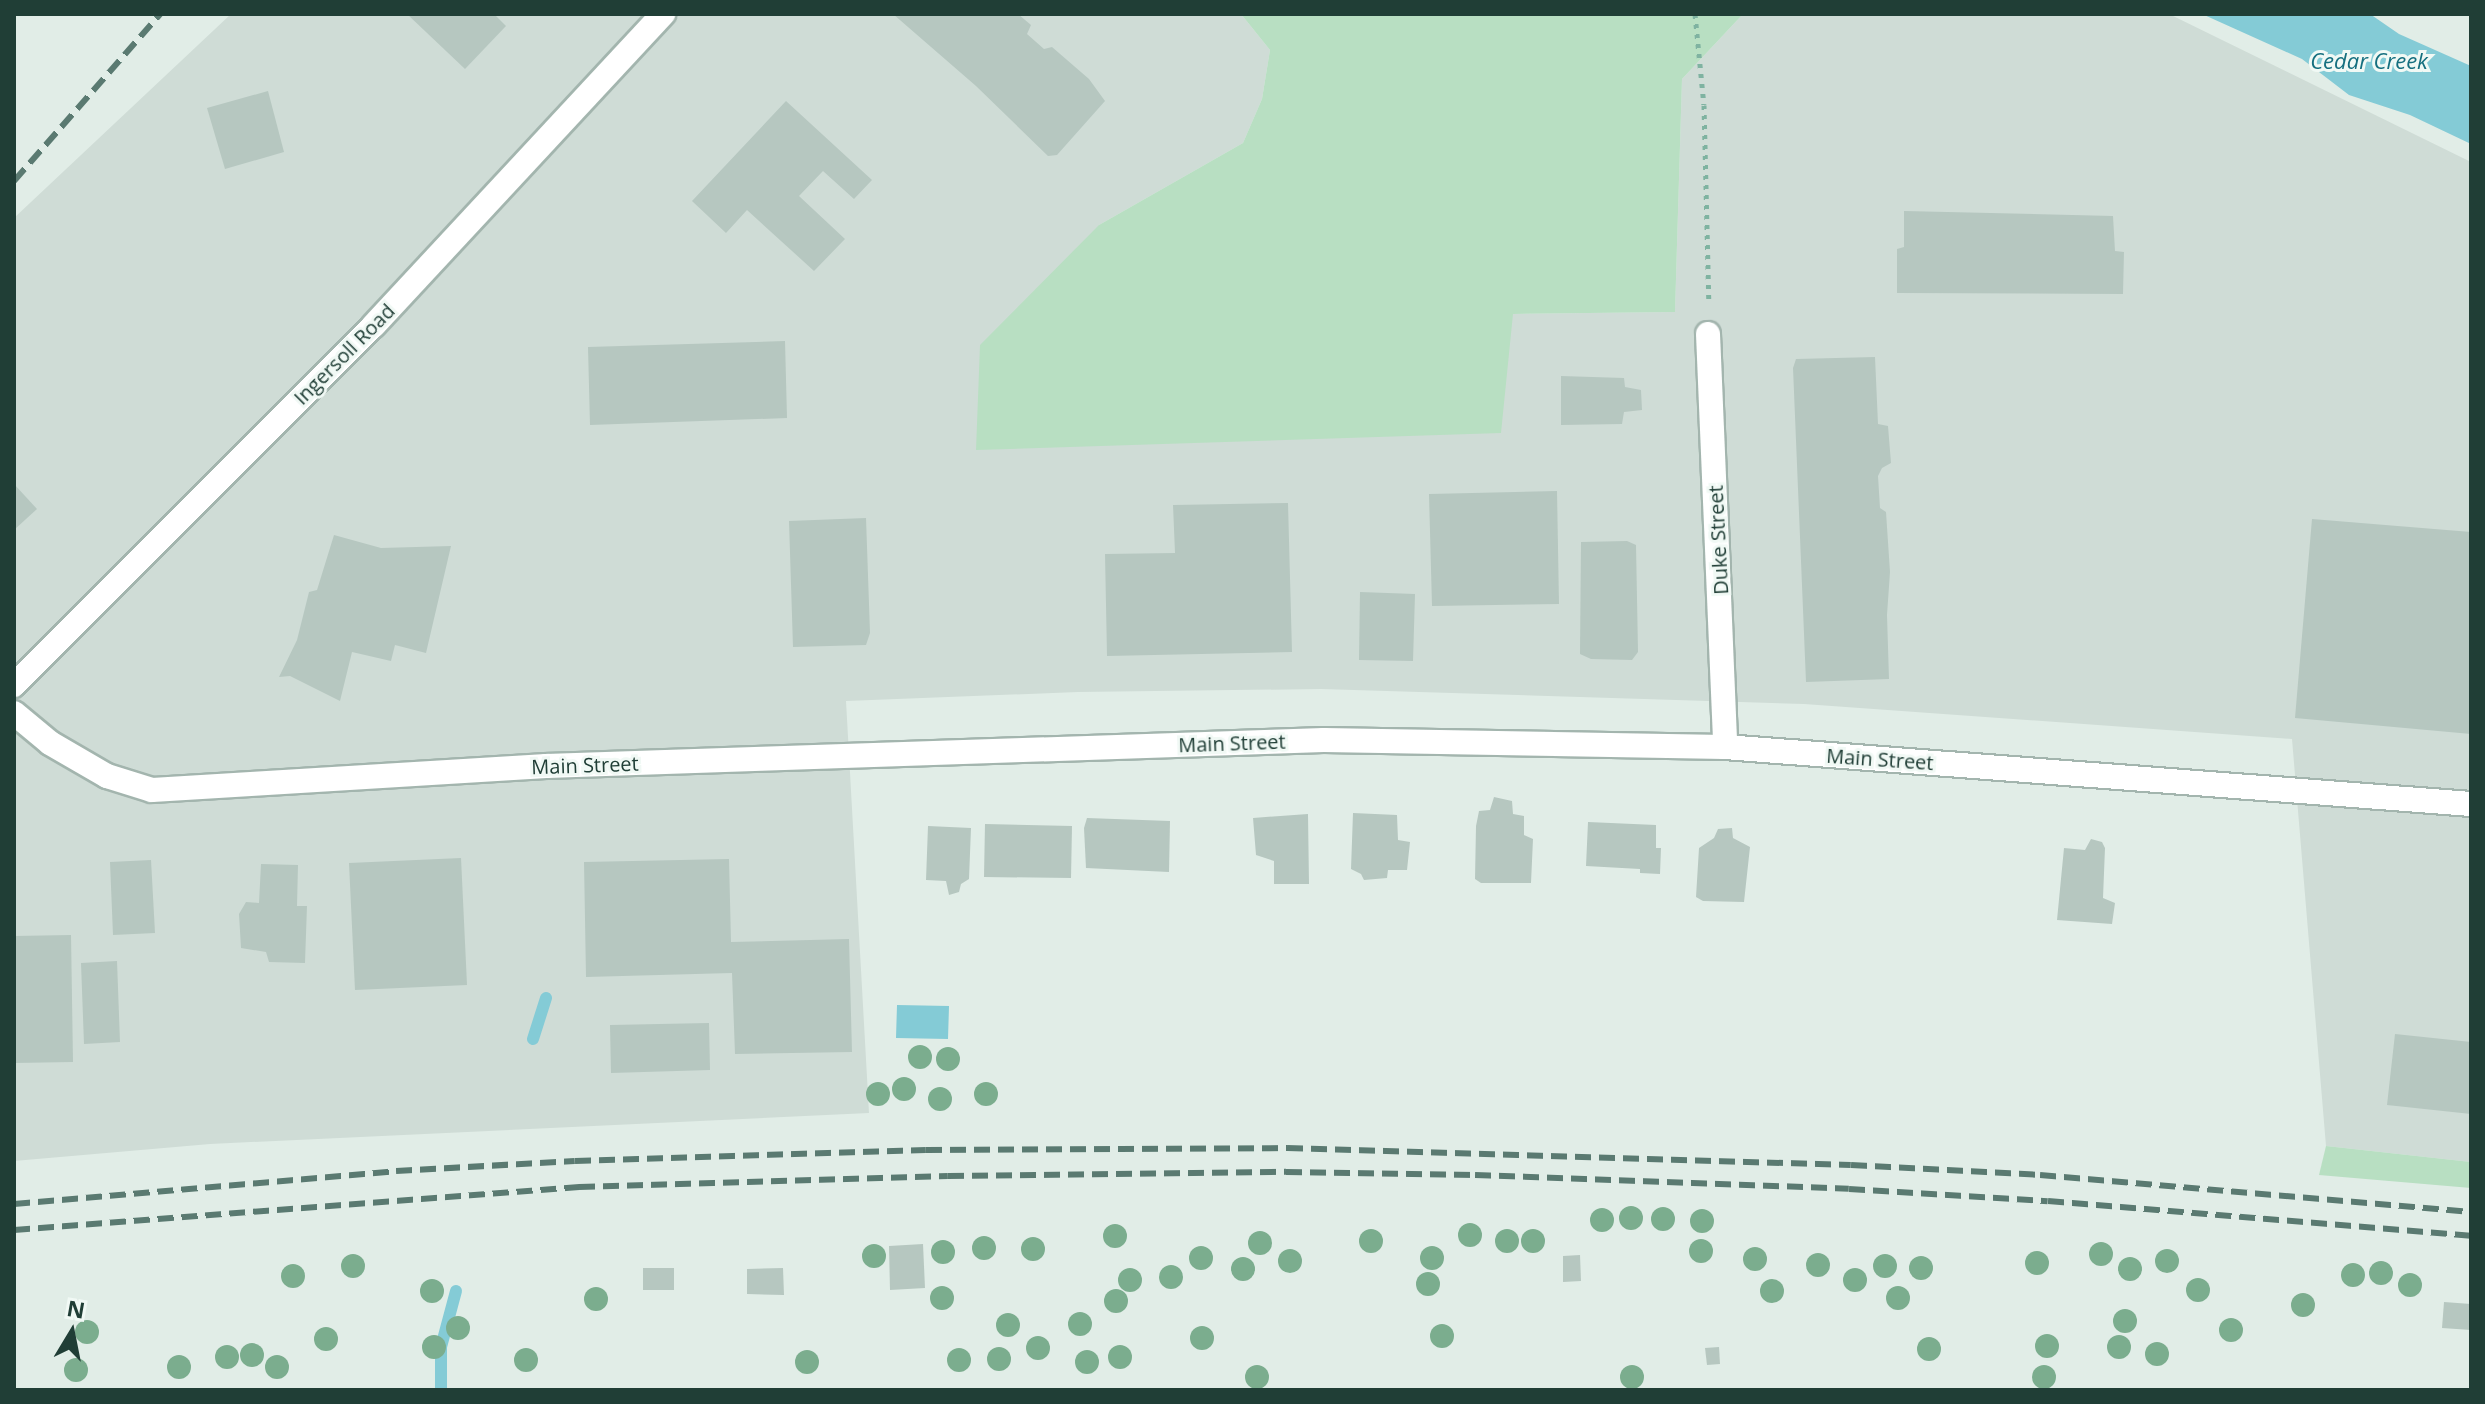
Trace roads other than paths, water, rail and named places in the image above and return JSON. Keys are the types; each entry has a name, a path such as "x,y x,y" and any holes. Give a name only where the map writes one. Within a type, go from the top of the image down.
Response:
{"main road":[{"name":"Ingersoll Road","path":"14,685 374,325 663,14"},
{"name":"Duke Street","path":"1708,334 1725,747"},
{"name":"Main Street","path":"14,713 50,743 107,776 152,790 546,766 1308,740 1725,747 2471,804"}],"water":[{"name":"Cedar Creek","path":"2202,14 2370,14 2399,34 2471,66 2471,144 2410,115 2349,95 2302,59"},
{"path":"897,1005 949,1006 948,1039 896,1038"}],"waterway":[{"path":"533,1039 546,998"},
{"path":"441,1390 441,1347 456,1291"}],"railway":[{"path":"14,181 160,14"},
{"path":"14,1204 396,1171 575,1161 926,1150 1287,1148 1851,1165 2040,1175 2471,1212"},
{"path":"14,1230 579,1187 948,1176 1286,1172 1475,1175 1849,1189 2048,1201 2471,1236"}]}
